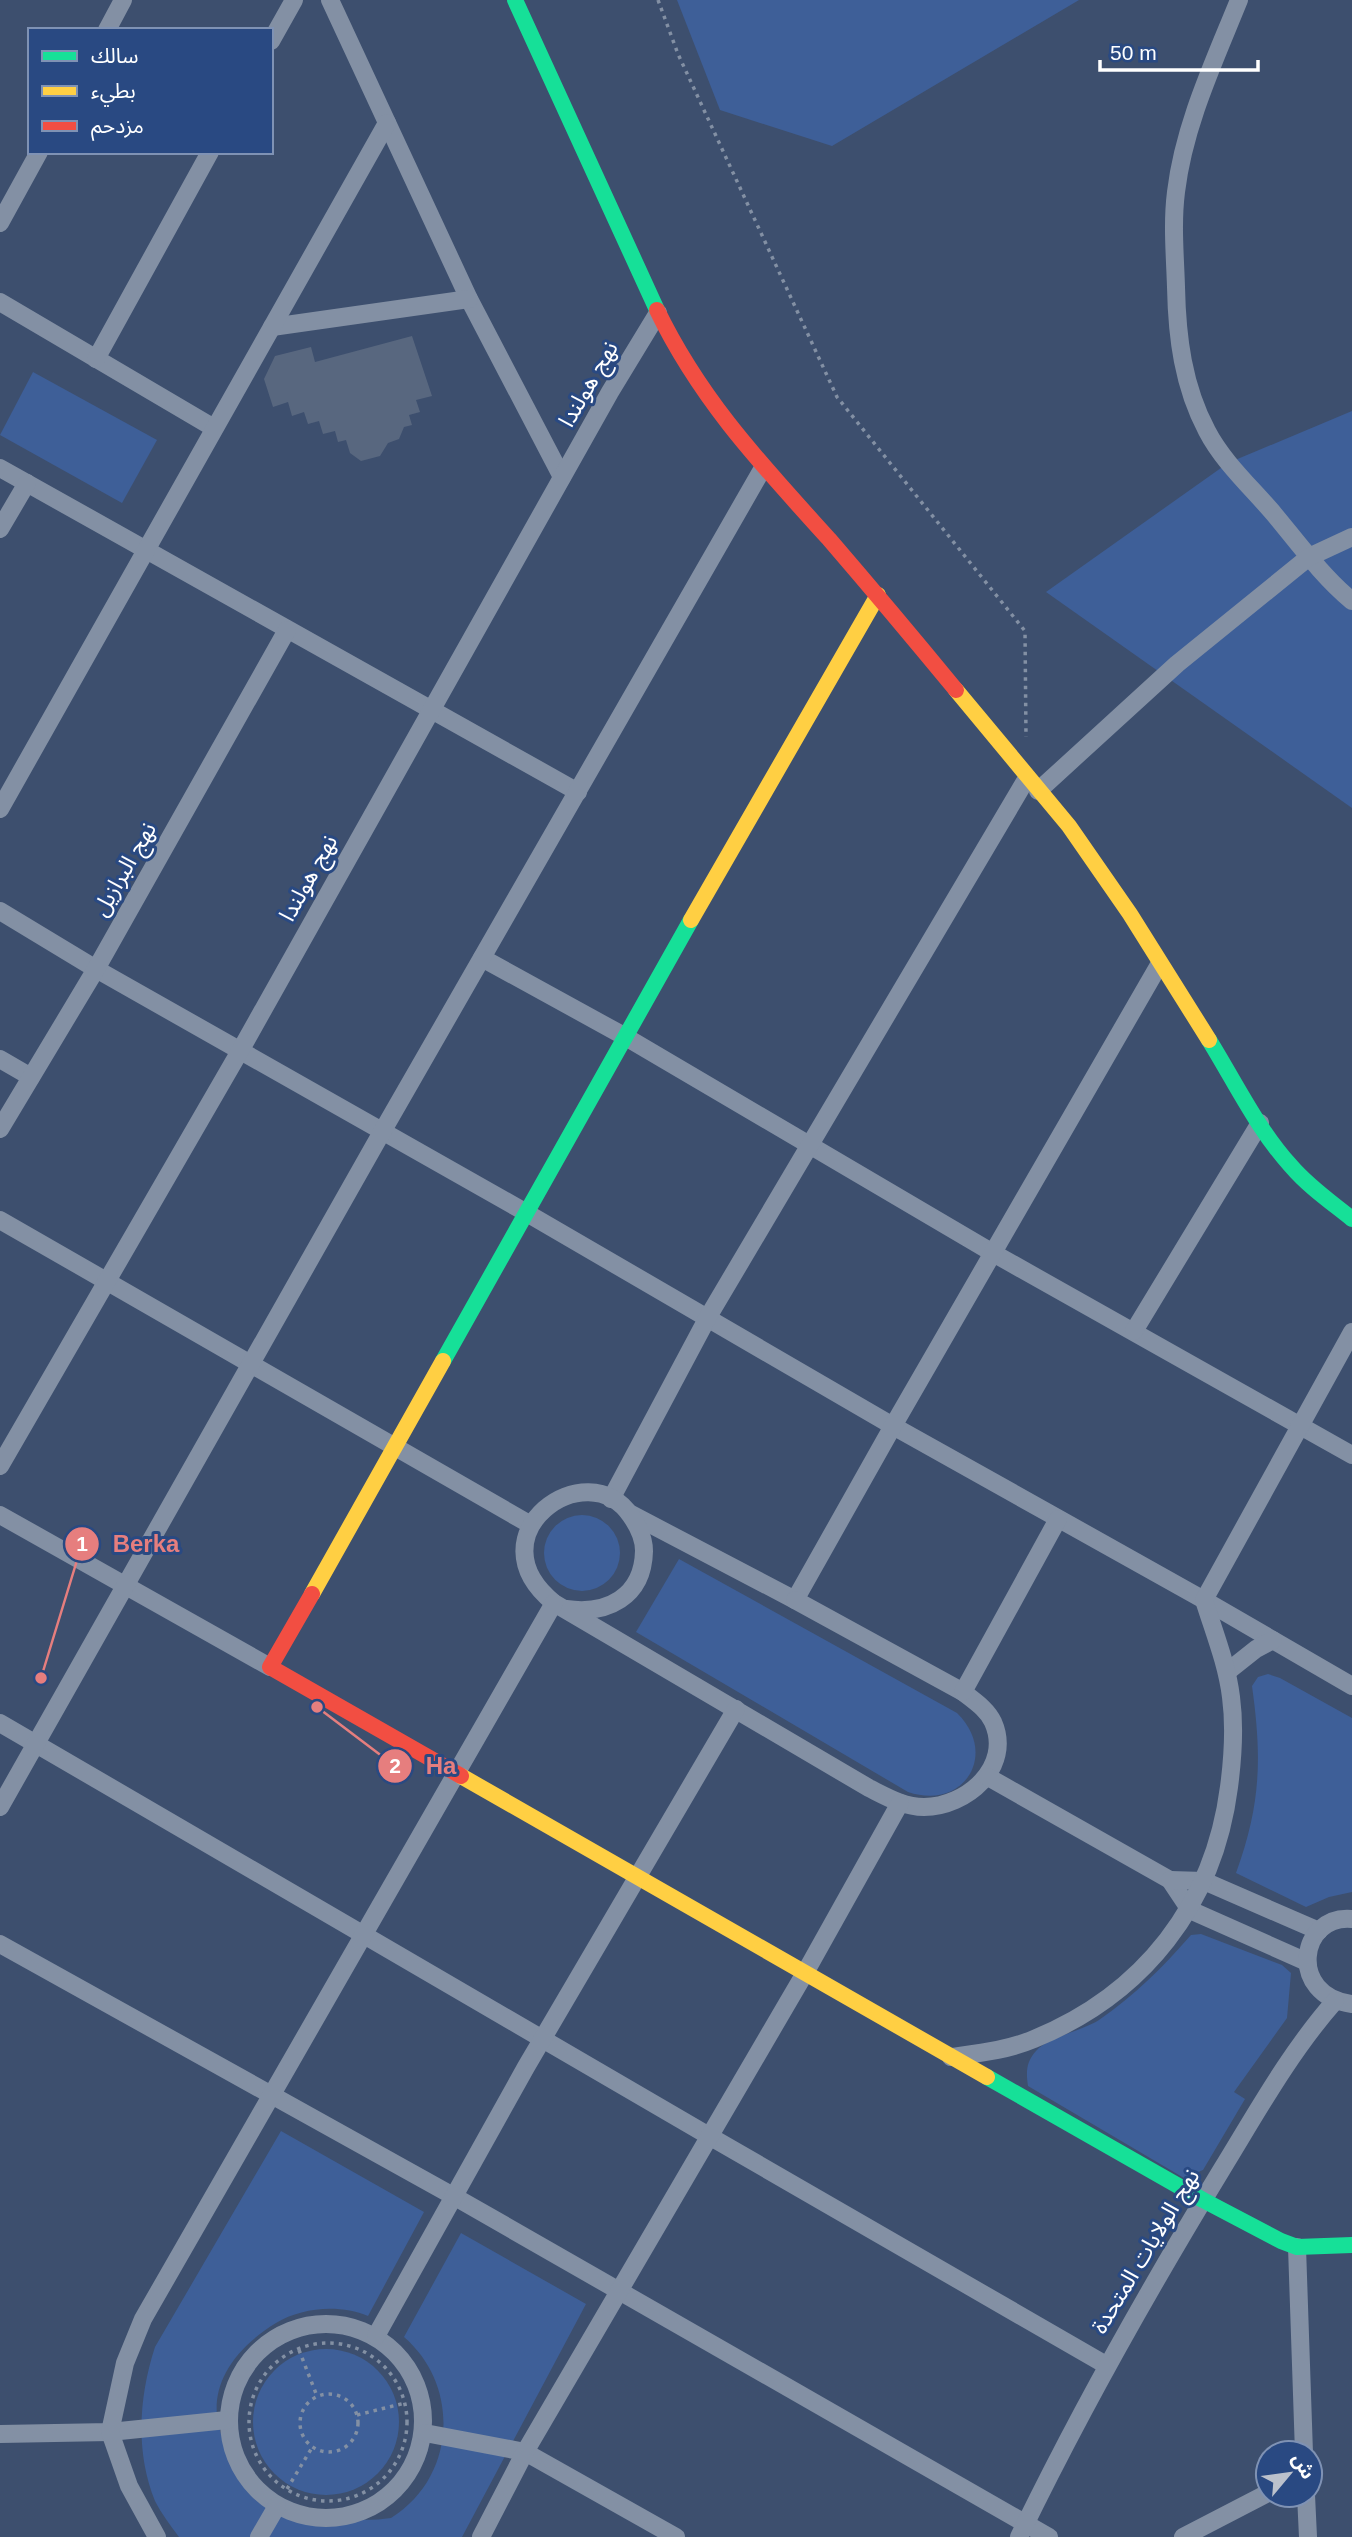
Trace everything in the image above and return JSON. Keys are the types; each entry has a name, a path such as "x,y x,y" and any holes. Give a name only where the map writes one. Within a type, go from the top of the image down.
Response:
{"street":[{"path":"108,28 123,0"},
{"path":"273,37 294,0"},
{"path":"330,0 470,299 562,477"},
{"path":"515,0 658,313 688,369 733,432 878,595 1069,827 1289,1164 1312,1188 1352,1219"},
{"path":"1239,0 1188,131 1176,190 1173,256 1182,359 1189,388 1209,435 1325,576 1352,601"},
{"path":"0,809 148,551 214,428 387,123"},
{"path":"0,223 38,154"},
{"path":"96,359 209,154"},
{"path":"272,327 470,299"},
{"path":"0,302 214,428"},
{"name":"نهج هولندا","path":"0,1466 240,1051 610,391 658,313"},
{"path":"0,468 578,792"},
{"path":"0,1807 382,1132 763,468"},
{"path":"0,530 27,483"},
{"path":"611,1499 708,1317 809,1143 1032,784 1309,557 1352,537"},
{"path":"270,1667 624,1036 878,595"},
{"name":"نهج البرازيل","path":"0,1129 96,969 288,631"},
{"path":"0,911 96,969 525,1212 893,1426 1352,1686"},
{"path":"482,958 809,1143 993,1254 1352,1455"},
{"path":"795,1600 1159,965"},
{"path":"0,1059 31,1077"},
{"path":"1134,1331 1260,1123"},
{"path":"0,1220 531,1525"},
{"path":"951,2057 998,2050 1034,2039 1084,2014 1121,1989 1149,1964 1190,1910 1217,1847 1226,1812 1233,1759 1234,1721 1227,1672 1204,1600 1352,1332"},
{"path":"575,1493 594,1493 611,1499 629,1513 963,1692 981,1706 993,1721 997,1738 996,1757 988,1777 968,1794 945,1805 923,1807 900,1803 869,1788 560,1606 535,1585 525,1560 526,1542 531,1525 549,1504 575,1493"},
{"path":"560,1606 585,1612 604,1609 621,1599 634,1585 642,1568 644,1549 639,1530 629,1513"},
{"path":"0,1515 1203,2200 1297,2247 1352,2245"},
{"path":"963,1692 1058,1519"},
{"path":"157,2537 129,2486 110,2432 125,2363 142,2319 456,1774 560,1606"},
{"path":"1227,1672 1256,1649 1273,1640"},
{"path":"376,2336 544,2039 737,1709"},
{"path":"0,1723 1106,2365"},
{"path":"988,1777 1170,1880 1190,1910 1307,1962"},
{"path":"481,2537 525,2452 617,2290 805,1973 900,1803"},
{"path":"1170,1880 1203,1881 1319,1931"},
{"path":"1346,2003 1320,1992 1311,1978 1307,1962 1310,1945 1319,1931 1332,1922 1352,1919"},
{"path":"0,1944 455,2197 1022,2530 1049,2537"},
{"name":"نهج الولايات المتحدة","path":"1022,2530 1106,2365 1203,2200 1314,2024 1346,2003"},
{"path":"1297,2247 1304,2439"},
{"path":"320,2323 352,2327 376,2336 402,2360 417,2386 425,2433 410,2472 390,2495 365,2511 336,2519 305,2517 277,2506 254,2487 238,2462 227,2420 230,2402 242,2372 262,2347 289,2330 320,2323"},
{"path":"0,2434 110,2432 227,2420"},
{"path":"425,2433 525,2452 676,2537"},
{"path":"1183,2537 1254,2500"},
{"path":"259,2537 277,2506"},
{"path":"1307,2509 1308,2537"}],"path":[{"path":"658,0 678,54 837,397 1025,631 1026,738"},
{"path":"325,2343 352,2347 377,2360 395,2380 405,2403 407,2428 401,2452 389,2473 370,2490 347,2499 322,2501 298,2496 277,2482 260,2463 250,2438 250,2411 258,2385 275,2363 298,2349 325,2343"},
{"path":"298,2349 317,2396"},
{"path":"339,2395 353,2406 358,2425 350,2443 332,2451 322,2451 306,2440 300,2422 306,2405 317,2396 339,2395"},
{"path":"357,2416 405,2403"},
{"path":"287,2489 313,2446"}],"shaded area":[{"path":"677,0 1079,0 832,146 720,110"},
{"path":"33,372 157,440 122,503 0,435"},
{"path":"1352,411 1352,808 1046,592 1228,463"},
{"path":"582,1515 596,1518 609,1526 617,1539 620,1553 617,1567 609,1580 596,1588 582,1591 568,1588 555,1580 547,1567 544,1553 547,1539 555,1526 568,1518"},
{"path":"679,1559 957,1713 969,1729 975,1745 975,1761 969,1775 959,1786 945,1793 928,1796 908,1792 636,1632"},
{"path":"1268,1674 1352,1718 1352,1892 1329,1897 1306,1907 1236,1873 1250,1825 1257,1781 1257,1736 1252,1686 1258,1677"},
{"path":"1201,1934 1282,1965 1291,1973 1287,2018 1234,2092 1245,2099 1203,2170 1184,2178 1028,2086 1027,2072 1030,2059 1041,2046 1099,2020 1148,1980 1191,1935"},
{"path":"281,2131 424,2212 368,2316 333,2309 297,2313 276,2323 237,2356 219,2392 219,2427 234,2459 263,2487 300,2507 344,2519 391,2518 413,2501 428,2480 439,2456 443,2431 442,2405 435,2380 422,2357 404,2337 461,2233 586,2304 462,2537 179,2537 155,2501 144,2463 141,2424 145,2385 155,2347"},
{"path":"326,2349 354,2355 378,2370 393,2394 399,2422 393,2450 378,2474 354,2489 326,2495 298,2489 274,2474 259,2450 253,2422 259,2394 274,2370 298,2355"}],"building":[{"path":"412,336 432,396 416,400 420,412 409,415 412,425 404,427 399,439 388,443 380,456 361,461 350,453 346,440 338,442 335,431 323,434 319,421 308,424 304,412 292,416 288,402 273,407 264,379 275,356 311,347 315,362"}],"traffic: fast":[{"path":"515,0 657,310"},
{"path":"443,1361 691,920"},
{"path":"1209,1040 1257,1121 1279,1152 1305,1181 1352,1219"},
{"path":"987,2077 1203,2200 1281,2241 1297,2247 1352,2245"}],"traffic: slow":[{"path":"691,920 878,595"},
{"path":"956,690 1069,826 1130,914 1209,1040"},
{"path":"312,1594 443,1361"},
{"path":"461,1776 987,2077"}],"traffic: jam":[{"path":"657,310 693,374 734,431 956,690"},
{"path":"312,1594 270,1667 461,1776"}],"place":[{"name":"Berka","path":"41,1678"},
{"name":"Ha","path":"317,1707"}]}
